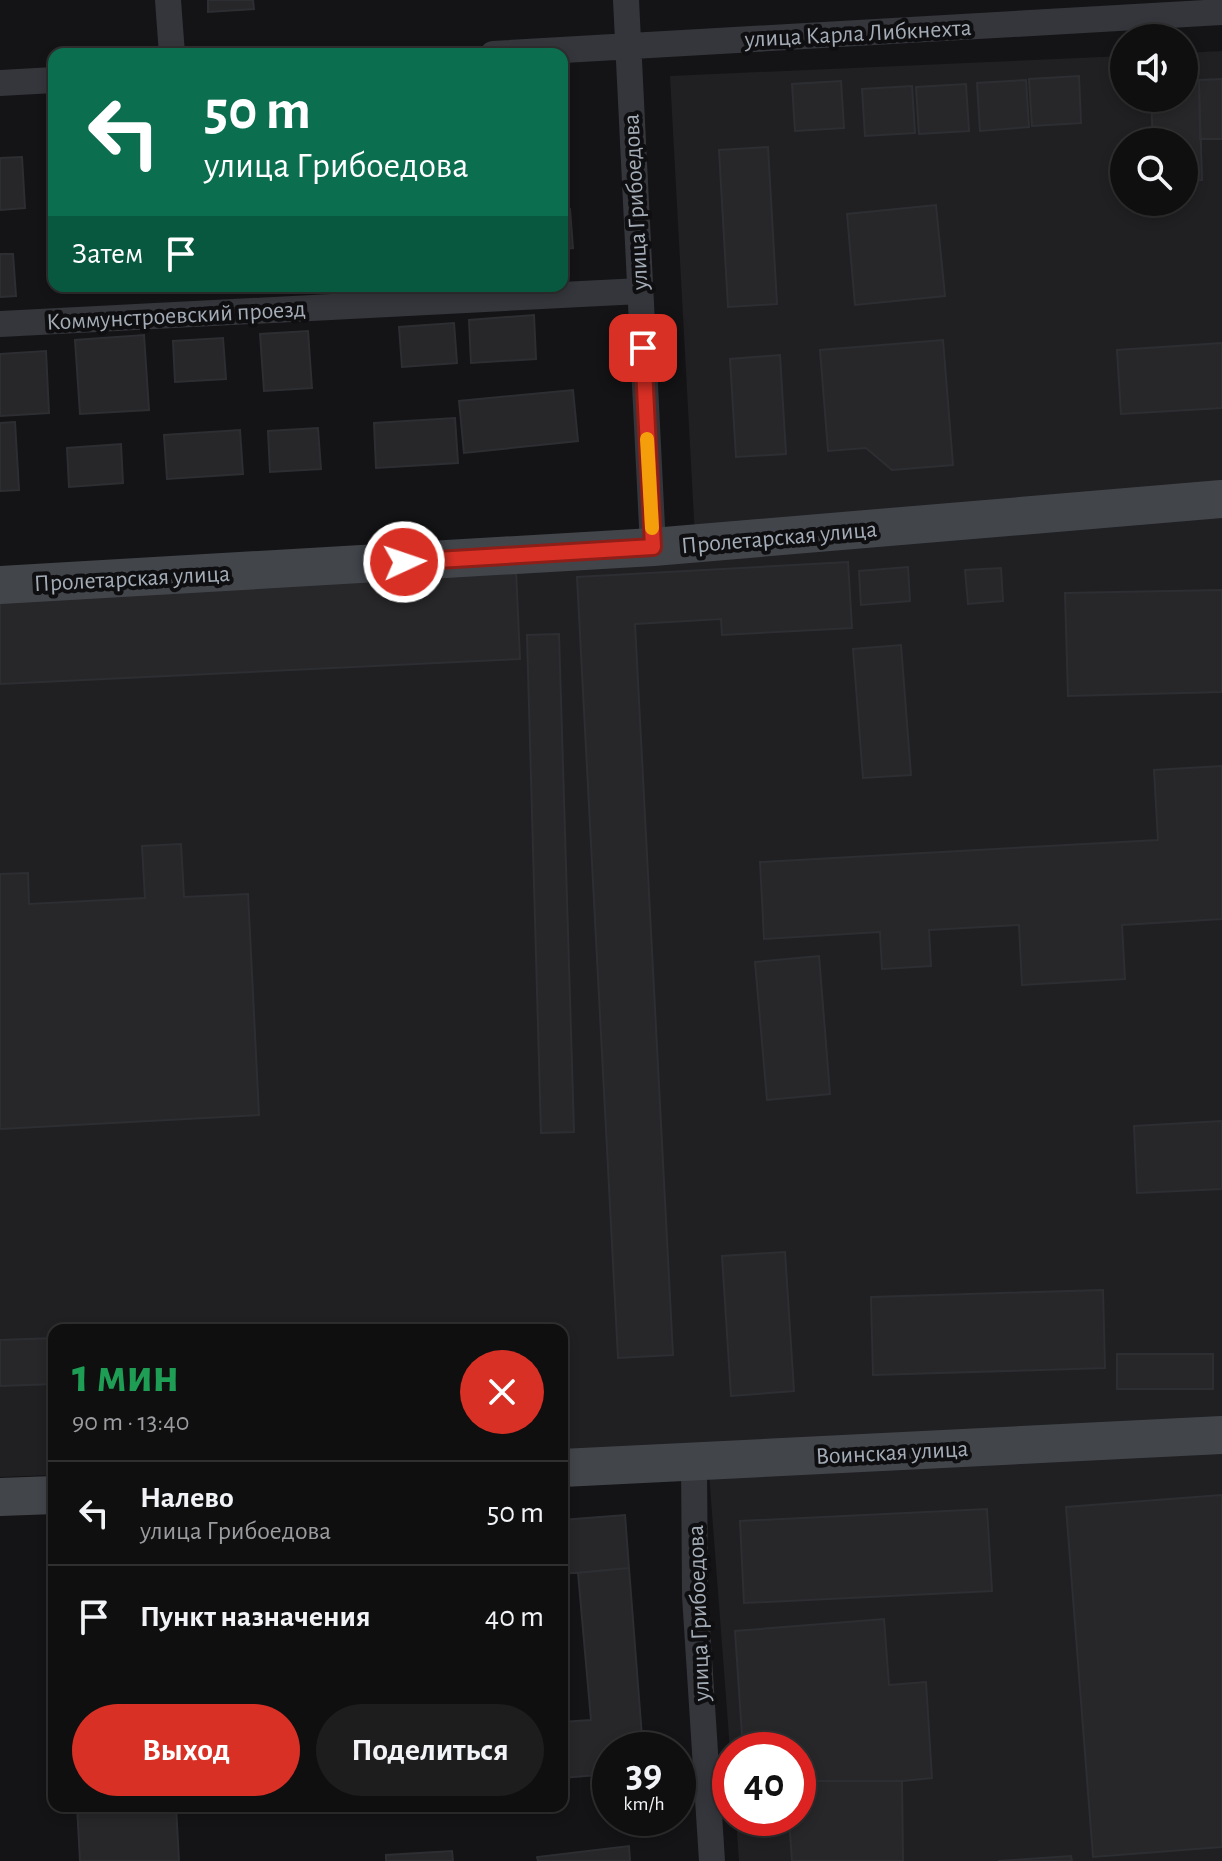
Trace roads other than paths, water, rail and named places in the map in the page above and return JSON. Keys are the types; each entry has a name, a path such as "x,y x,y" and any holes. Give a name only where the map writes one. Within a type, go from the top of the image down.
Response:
{"street":[{"path":"168,0 172,48"},
{"name":"улица Грибоедова","path":"626,0 653,547"},
{"name":"улица Карла Либкнехта","path":"568,50 1222,12"},
{"path":"0,83 48,80"},
{"name":"Коммунстроевский проезд","path":"0,324 640,291"},
{"name":"Пролетарская улица","path":"0,585 653,547 1222,499"},
{"name":"Воинская улица","path":"568,1468 1222,1435"},
{"name":"улица Грибоедова","path":"694,1462 695,1596 712,1861"},
{"path":"0,1497 48,1495"}]}
